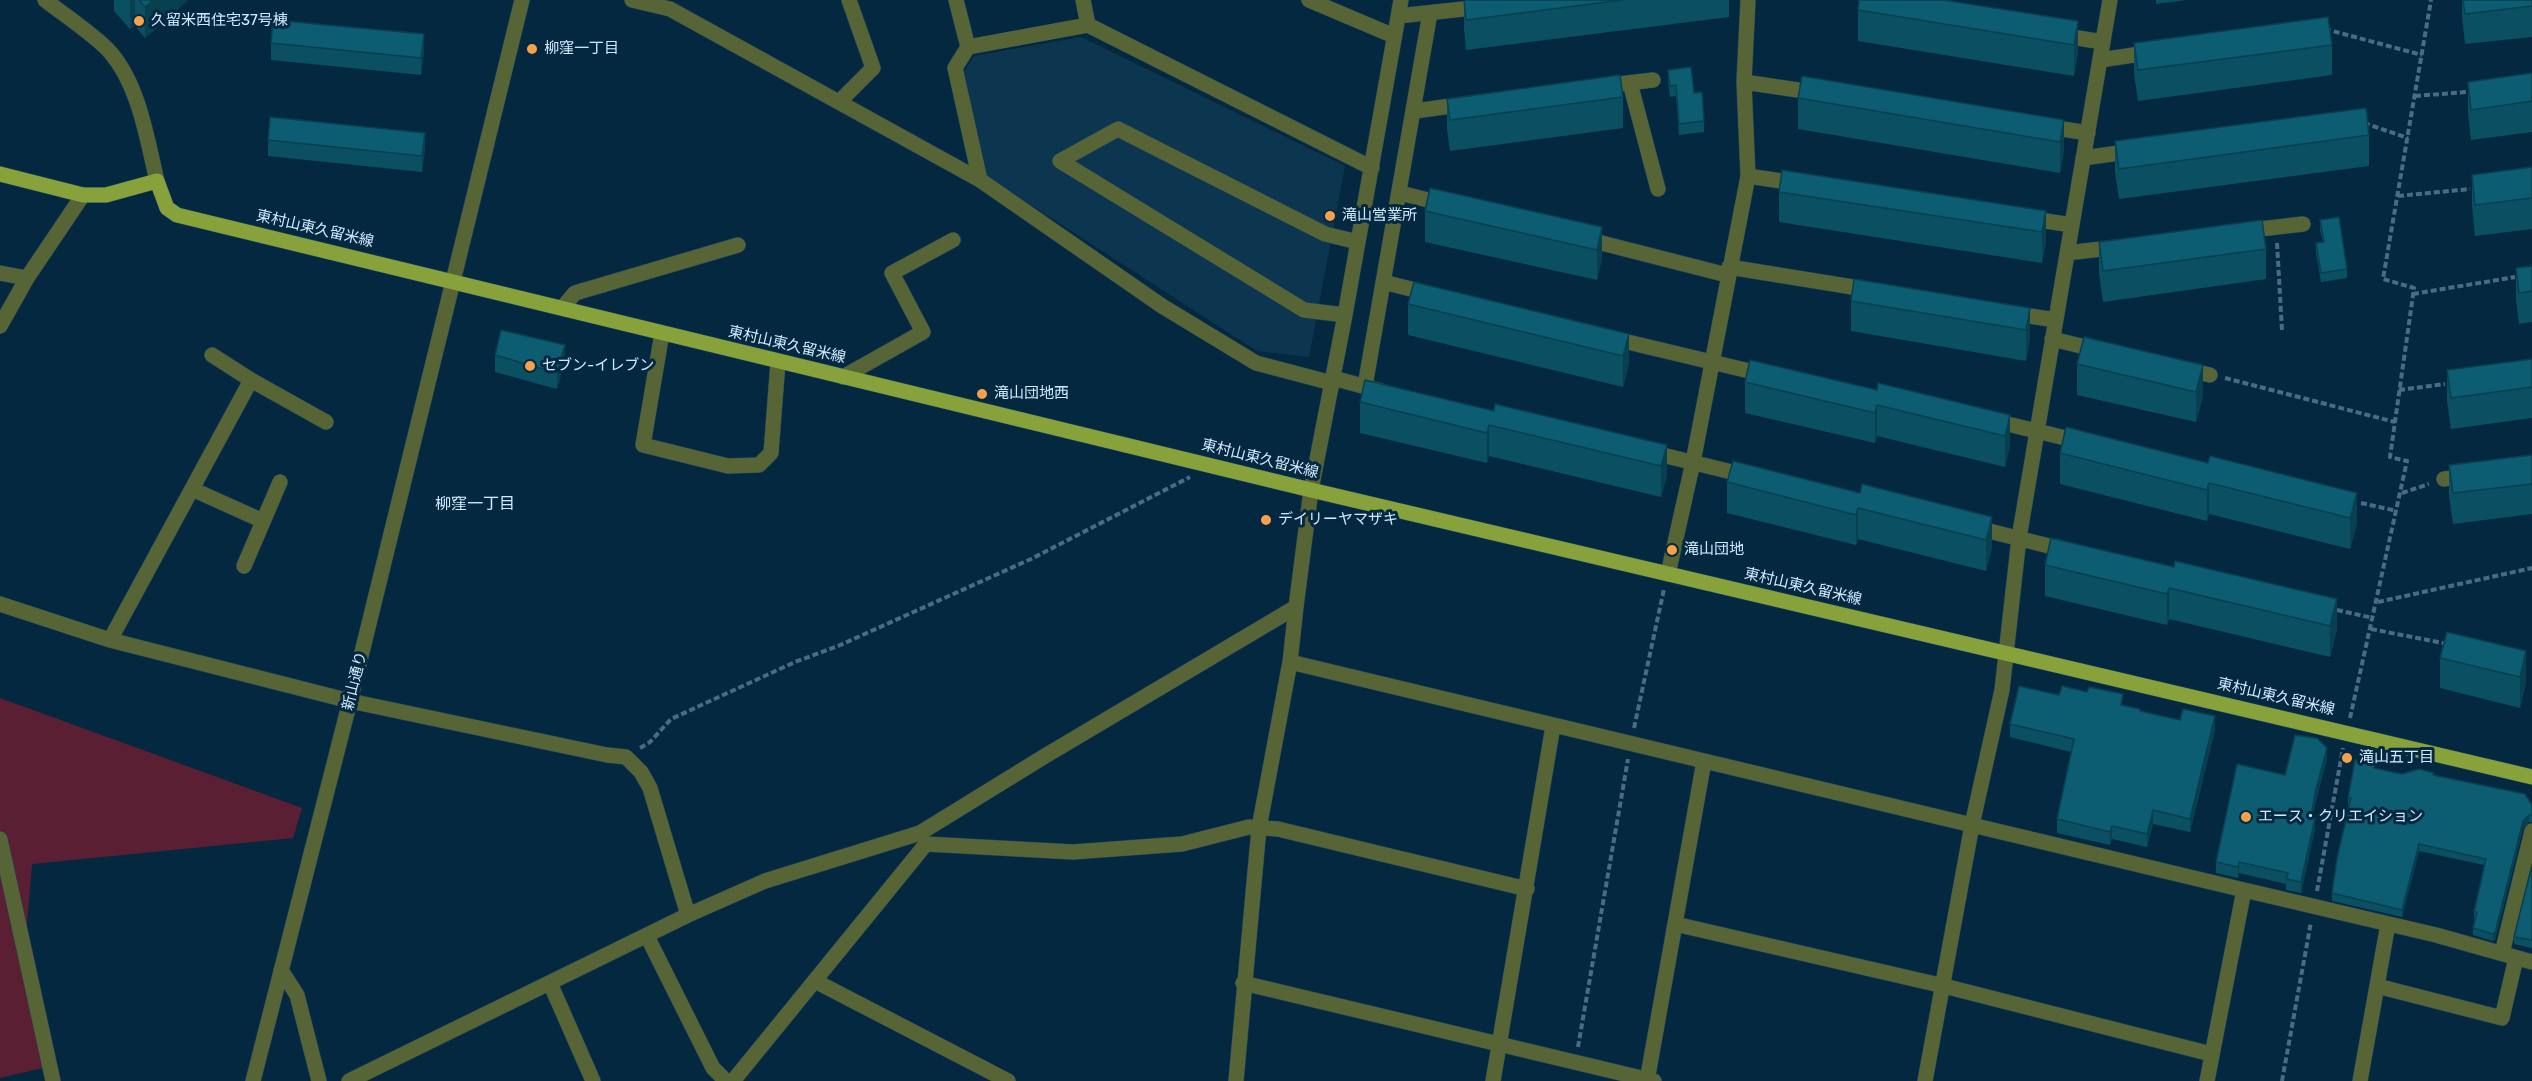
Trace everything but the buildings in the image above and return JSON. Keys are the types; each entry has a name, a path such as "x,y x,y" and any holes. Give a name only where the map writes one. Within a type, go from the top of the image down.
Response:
{"main road":[{"path":"0,174 83,195 106,195 157,181"},
{"name":"東村山東久留米線","path":"157,181 167,208 177,215 454,280 778,362 1311,490 2532,777"}],"street":[{"path":"45,0 110,52 126,77 145,133 157,181"},
{"name":"新山通り","path":"253,1081 350,701 522,0"},
{"path":"632,0 666,4 980,180 1162,306 1256,363 1398,395"},
{"path":"840,101 873,68 849,0"},
{"path":"956,0 968,47 955,68 980,180"},
{"path":"1083,0 1088,25"},
{"path":"1309,0 1394,36"},
{"path":"1668,574 1693,462 1748,176 1744,81 1748,0"},
{"path":"1925,1081 1972,825 2002,690 2019,538 2110,0"},
{"path":"1236,1081 1259,828 1290,662 1311,490 1346,315 1399,8 1430,13 1497,5"},
{"path":"1365,386 1415,111 1430,13"},
{"path":"968,47 1088,25 1372,168"},
{"path":"2046,33 2103,42"},
{"path":"2100,60 2170,50"},
{"path":"1585,89 1653,80"},
{"path":"1744,81 1839,96"},
{"path":"1630,83 1658,189"},
{"path":"1415,111 1483,102"},
{"path":"2028,124 2088,133"},
{"path":"1346,315 1304,310 1060,161 1118,129 1325,234 1358,242"},
{"path":"2083,158 2152,149"},
{"path":"1748,176 1817,186"},
{"path":"1400,193 1468,210"},
{"path":"0,326 27,278 83,195"},
{"path":"2014,216 2072,225"},
{"path":"2229,233 2303,224"},
{"path":"1569,235 1728,271 1881,291"},
{"path":"843,377 923,332 892,273 954,240"},
{"path":"563,307 575,293 738,245"},
{"path":"2067,253 2137,245"},
{"path":"0,273 27,278"},
{"path":"1383,282 1451,299"},
{"path":"1997,311 2056,320"},
{"path":"662,333 643,446 728,466 759,465 771,453 778,362"},
{"path":"1598,335 1779,378"},
{"path":"2052,339 2120,354"},
{"path":"212,355 326,422"},
{"path":"2165,364 2210,375"},
{"path":"110,640 251,380"},
{"path":"1972,416 2093,445"},
{"path":"1626,446 1763,480"},
{"path":"2444,479 2488,474"},
{"path":"244,566 280,482"},
{"path":"192,489 263,521"},
{"path":"1963,524 2084,555"},
{"path":"0,604 110,640 350,701 607,755 626,757 641,772 650,788 688,915"},
{"path":"349,1081 688,915 765,881 923,838 1045,756 1296,607"},
{"path":"1290,662 2388,924 2532,962"},
{"path":"1493,1081 1553,726"},
{"path":"1244,983 1650,1081 1704,761"},
{"path":"923,838 1073,852 1182,843 1249,827 1278,829 1527,889"},
{"path":"2377,986 2502,1018 2509,955 2532,831"},
{"path":"733,1081 815,981 923,838"},
{"path":"0,839 53,1081"},
{"path":"2207,1081 2244,890"},
{"path":"1675,924 1944,986 2211,1054"},
{"path":"2360,1081 2388,924"},
{"path":"646,936 713,1068 726,1081"},
{"path":"281,970 297,996 319,1081"},
{"path":"815,981 1008,1081"},
{"path":"550,983 592,1081"}],"path":[{"path":"2346,732 2402,493 2407,461 2390,457 2414,288 2384,279 2431,0"},
{"path":"2321,28 2422,55"},
{"path":"2415,96 2467,92"},
{"path":"2360,122 2408,138"},
{"path":"2398,196 2470,189"},
{"path":"2276,227 2282,330"},
{"path":"2413,294 2516,277"},
{"path":"2210,375 2395,422"},
{"path":"2399,390 2445,384"},
{"path":"626,757 650,742 671,719 795,662 838,646 1021,564 1211,466"},
{"path":"2402,493 2444,479"},
{"path":"2361,503 2397,511"},
{"path":"2377,603 2532,568"},
{"path":"1575,1062 1631,744 1668,574"},
{"path":"2337,610 2373,618"},
{"path":"2371,629 2455,645"}],"shaded area":[{"path":"1081,37 1345,166 1309,357 1257,351 983,174 961,77 974,56"},
{"path":"0,698 302,808 293,838 32,864 23,971 43,1068 0,1078"}],"place":[{"name":"久留米西住宅37号棟","path":"139,21"},
{"name":"柳窪一丁目","path":"532,49"},
{"name":"滝山営業所","path":"1330,216"},
{"name":"セブン-イレブン","path":"530,366"},
{"name":"滝山団地西","path":"982,394"},
{"name":"デイリーヤマザキ","path":"1266,520"},
{"name":"滝山団地","path":"1672,550"},
{"name":"滝山五丁目","path":"2347,758"},
{"name":"エース・クリエイション","path":"2246,817"}],"district":[{"name":"柳窪一丁目","path":"475,504"}]}
